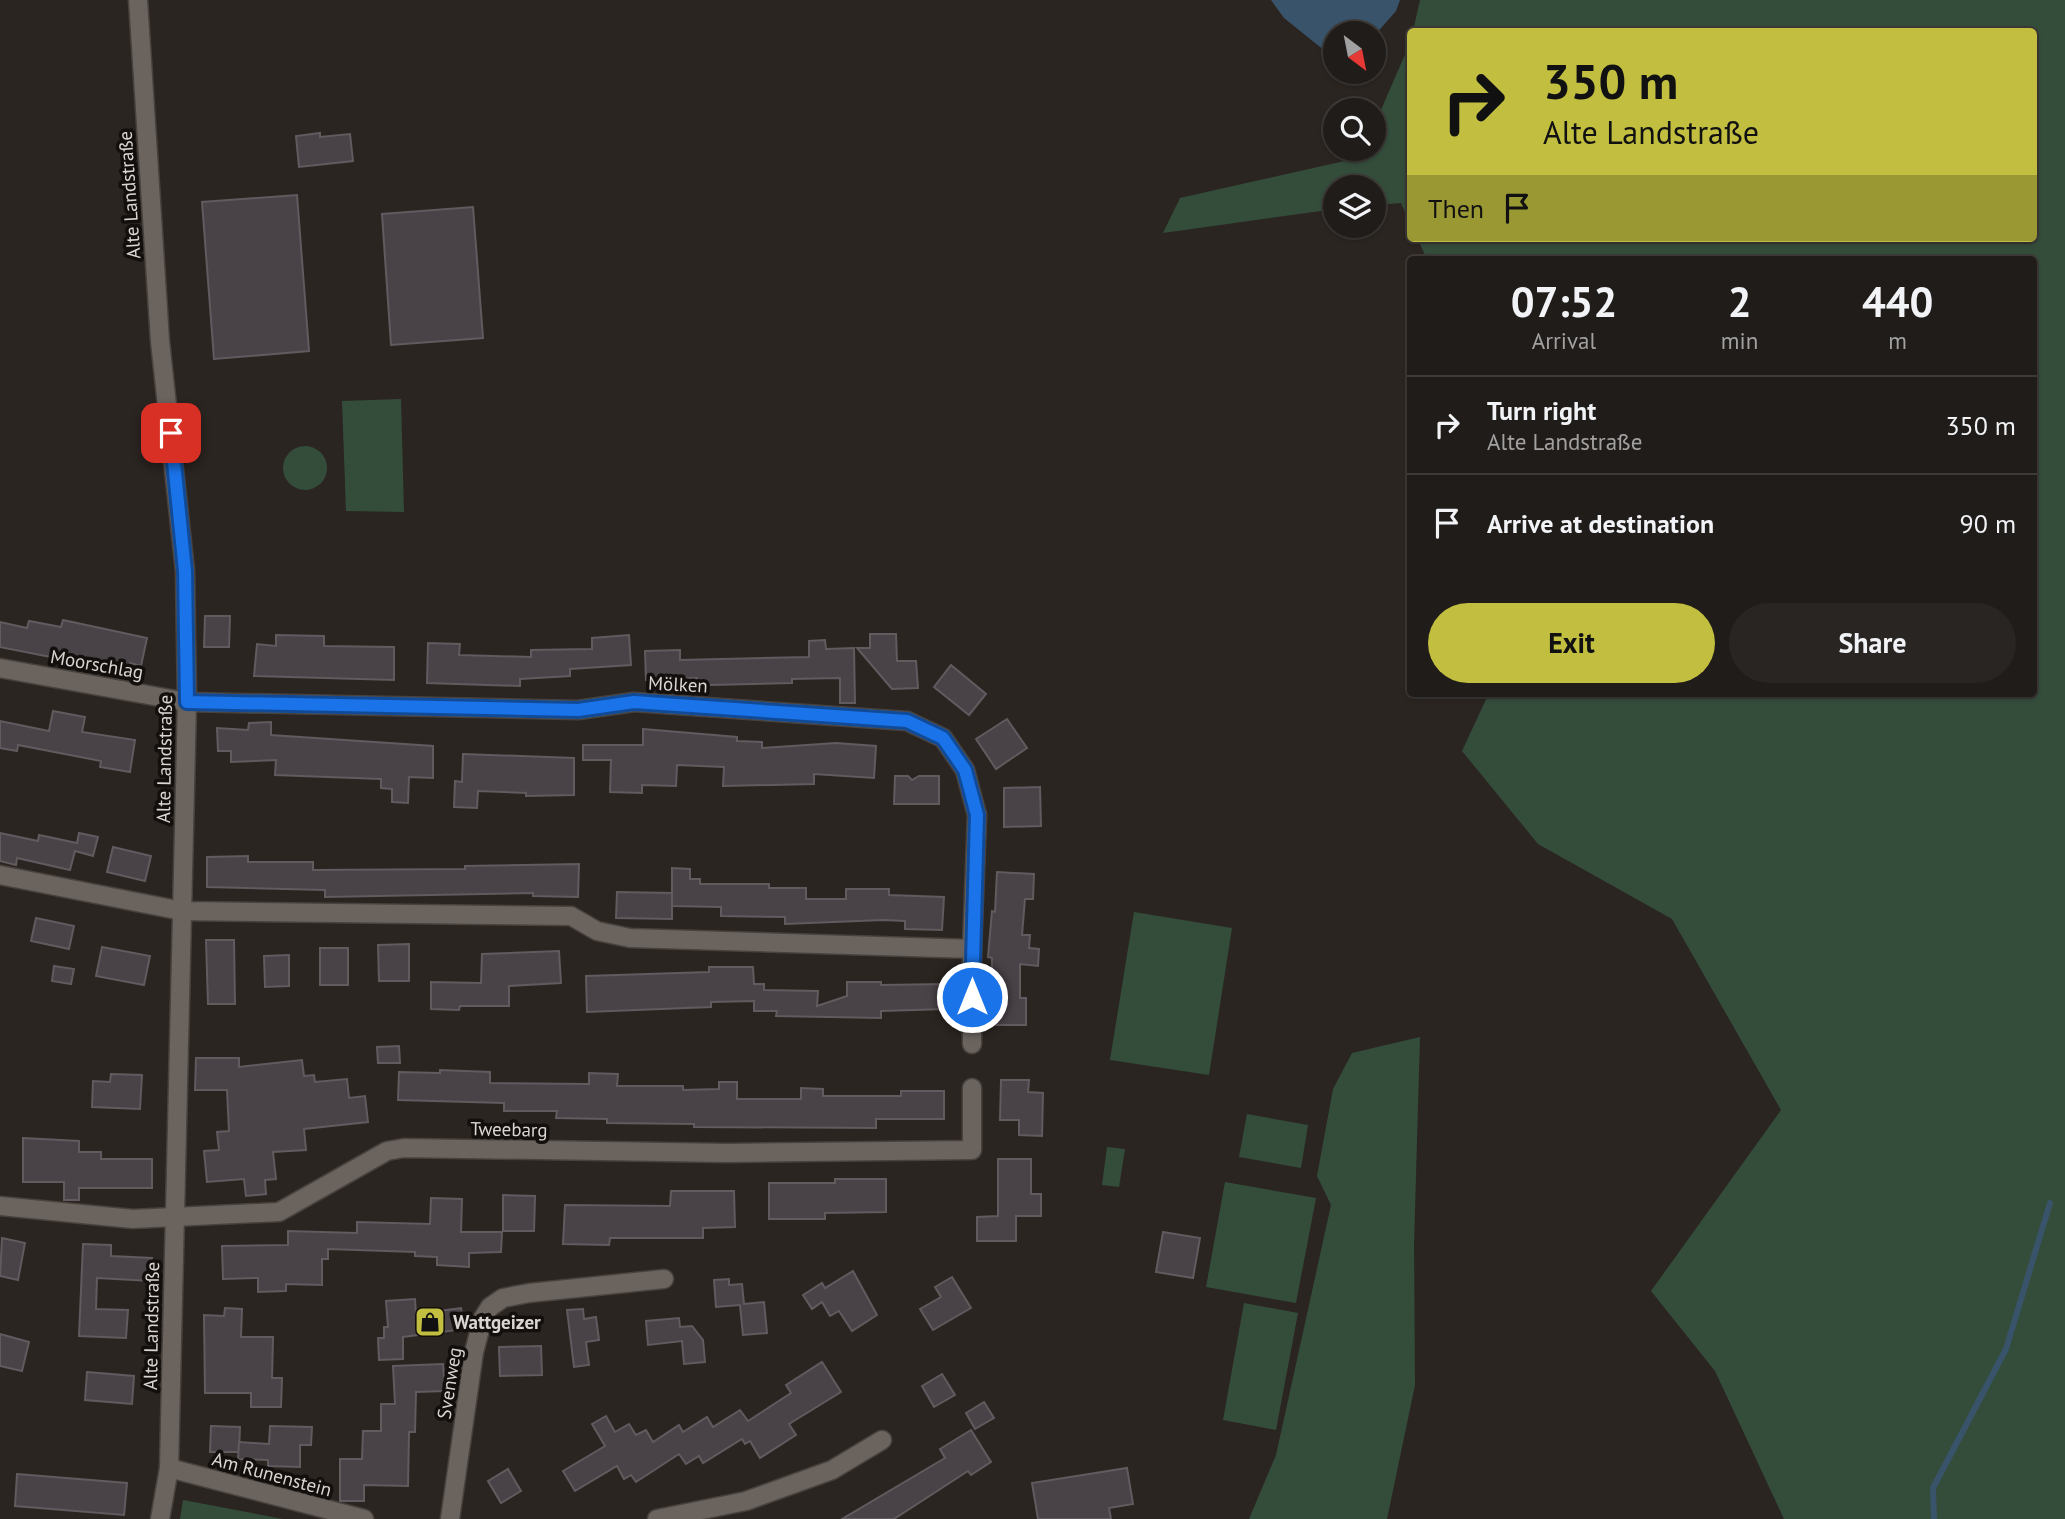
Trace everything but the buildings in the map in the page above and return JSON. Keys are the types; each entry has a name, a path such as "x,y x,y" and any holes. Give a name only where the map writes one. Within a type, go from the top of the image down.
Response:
{"street":[{"name":"Alte Landstraße","path":"138,0 160,341 185,571 187,702 169,1468 160,1519"},
{"name":"Moorschlag","path":"0,668 187,702"},
{"name":"Mölken","path":"187,702 578,710 634,702 907,721 943,738 965,770 977,815 972,1044"},
{"path":"0,875 182,911 572,916 597,930 630,938 972,949"},
{"name":"Tweebarg","path":"0,1206 85,1217 133,1219 279,1212 387,1151 404,1148 727,1153 972,1150 972,1088"},
{"name":"Svenweg","path":"450,1519 474,1352 483,1318 491,1307 503,1298 529,1293 664,1279"},
{"path":"657,1519 746,1500 832,1469 882,1440"},
{"name":"Am Runenstein","path":"169,1468 364,1519"}],"green space":[{"path":"1420,0 2065,0 2065,1519 1784,1519 1715,1371 1651,1291 1781,1110 1672,919 1538,844 1462,751 1487,697 2037,697 2037,256 1426,256 1419,242 2037,242 2037,28 1414,28"},
{"path":"1407,50 1407,216 1401,203 1386,204 1386,175 1323,175 1323,211 1163,233 1180,198 1345,161 1386,161 1386,98"},
{"path":"401,399 404,512 346,511 342,401"},
{"path":"305,446 320,453 327,468 320,483 305,490 290,483 283,468 290,453"},
{"path":"1134,912 1232,928 1209,1075 1110,1060"},
{"path":"1420,1037 1414,1244 1415,1385 1387,1519 1249,1519 1276,1455 1331,1205 1317,1176 1333,1089 1352,1053"},
{"path":"1247,1114 1308,1125 1301,1168 1239,1157"},
{"path":"1107,1147 1125,1149 1119,1187 1102,1185"},
{"path":"1225,1182 1316,1198 1296,1303 1206,1287"},
{"path":"1244,1303 1298,1313 1276,1430 1223,1420"},
{"path":"183,1500 283,1519 180,1519"}],"water":[{"path":"1271,0 1400,0 1396,11 1386,22 1323,21 1323,49 1284,18"}],"waterway":[{"path":"1934,1519 1933,1488 2006,1349 2050,1203"}],"place":[{"name":"Wattgeizer","path":"430,1322"}],"route":[{"path":"171,433 185,571 187,702 578,710 634,702 907,721 943,738 965,770 977,815 972,997"}]}
